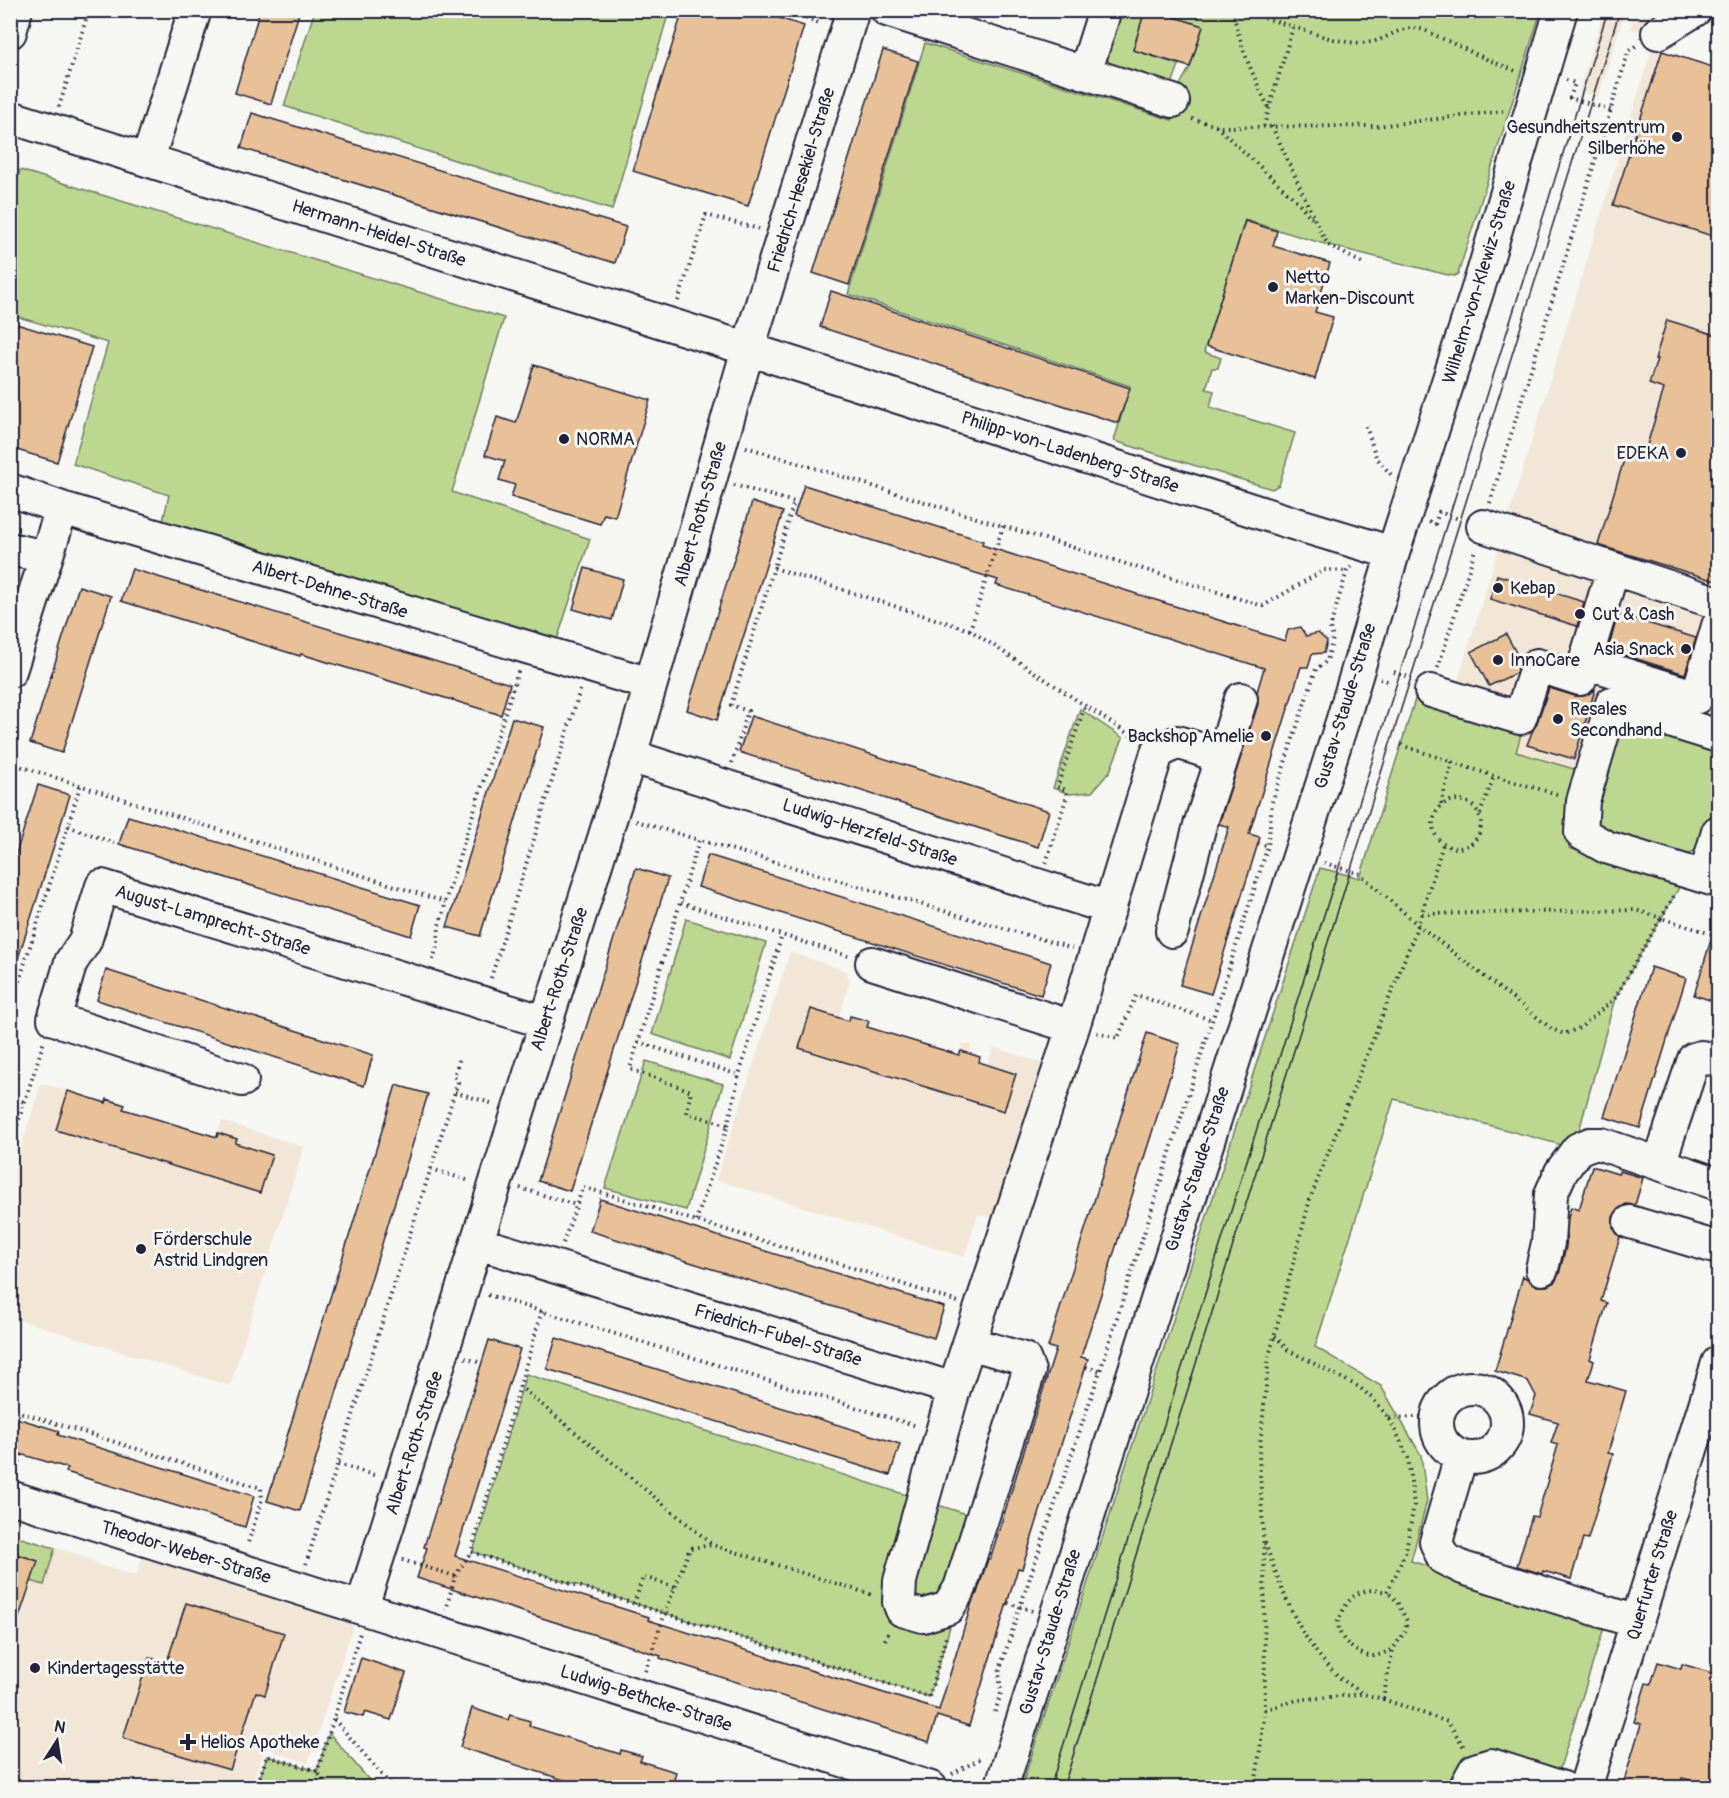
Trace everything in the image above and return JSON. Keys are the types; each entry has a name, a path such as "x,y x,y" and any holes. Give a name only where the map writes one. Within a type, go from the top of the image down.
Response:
{"street":[{"path":"10,32 16,10"},
{"path":"148,159 195,10"},
{"path":"887,10 1173,101"},
{"path":"1085,74 1105,10"},
{"name":"Wilhelm-von-Klewiz-Straße","path":"1378,549 1405,514 1483,273 1535,74 1561,10"},
{"path":"1661,22 1695,10"},
{"name":"Friedrich-Hesekiel-Straße","path":"748,349 841,19"},
{"name":"Hermann-Heidel-Straße","path":"10,117 748,349"},
{"name":"Albert-Roth-Straße","path":"362,1617 545,1022 630,756 748,349"},
{"name":"Philipp-von-Ladenberg-Straße","path":"748,349 1378,549"},
{"name":"Albert-Dehne-Straße","path":"10,490 62,508 650,684"},
{"path":"10,671 62,508"},
{"path":"1483,526 1719,603"},
{"path":"10,549 46,557"},
{"name":"Gustav-Staude-Straße","path":"1001,1787 1339,730 1378,549"},
{"path":"1431,690 1520,718 1537,665 1580,679 1613,569"},
{"path":"1585,662 1697,697 1719,626"},
{"path":"1172,931 1200,825 1241,699"},
{"path":"1719,735 1612,703 1583,801 1581,833 1606,847 1712,879 1719,832"},
{"path":"969,1343 1024,1359 1029,1371 960,1588 948,1608 923,1616 902,1610 899,1602 900,1581 918,1514 954,1389 969,1343 981,1310 1096,955 1157,753 1177,742 1208,752 1220,765"},
{"name":"Ludwig-Herzfeld-Straße","path":"630,756 1110,908"},
{"name":"August-Lamprecht-Straße","path":"54,1019 71,962 85,941 102,886 545,1022"},
{"path":"872,963 1073,1027"},
{"path":"54,1019 242,1080"},
{"path":"1659,1164 1694,1059 1719,1060"},
{"path":"1542,1269 1548,1243 1551,1194 1561,1172 1578,1149 1590,1144 1601,1144 1718,1183"},
{"path":"1630,1222 1719,1248"},
{"name":"Friedrich-Fubel-Straße","path":"478,1243 954,1389"},
{"name":"Querfurter Straße","path":"1585,1788 1637,1622 1706,1448 1719,1363"},
{"path":"1471,1387 1482,1389 1502,1403 1507,1427 1496,1449 1473,1458 1451,1451 1443,1443 1438,1434 1437,1416 1443,1402 1450,1394 1471,1387"},
{"path":"1461,1456 1436,1542 1443,1558 1463,1568 1637,1622"},
{"name":"Theodor-Weber-Straße","path":"10,1497 362,1617"},
{"name":"Ludwig-Bethcke-Straße","path":"362,1617 938,1783"},
{"path":"1472,1778 1491,1765 1563,1788"}],"path":[{"path":"52,130 89,10"},
{"path":"789,10 841,19"},
{"path":"1233,10 1236,29 1247,61 1269,110"},
{"path":"1242,10 1293,27 1350,42 1371,42 1404,28 1414,27 1504,67 1575,83 1570,98 1611,110"},
{"path":"1394,672 1421,680 1431,690 1629,50 1661,22"},
{"path":"1264,126 1293,27"},
{"path":"1173,101 1170,113 1221,127 1377,126 1504,111"},
{"path":"1216,125 1299,203 1316,223"},
{"path":"1272,126 1328,245 1364,264"},
{"path":"670,324 706,215 764,231"},
{"path":"1366,426 1376,456 1398,484"},
{"path":"722,440 1263,606 1324,570 1347,571"},
{"path":"724,786 748,711 731,705 794,502 733,485"},
{"path":"1405,514 1435,524 1439,512 1483,526"},
{"path":"970,630 1003,526"},
{"path":"994,1715 1001,1693 999,1672 1100,1371 1268,846 1272,802 1316,669 1327,662 1333,638 1330,628 1347,571 1360,559 1378,549"},
{"path":"774,568 970,630 1157,753"},
{"path":"433,961 444,902 522,660"},
{"path":"487,988 588,666"},
{"path":"1043,872 1067,796 1066,790 1057,787 1085,706"},
{"path":"1401,745 1494,776 1583,801"},
{"path":"1441,805 1452,762"},
{"path":"10,763 444,902"},
{"path":"1480,814 1494,776"},
{"path":"10,1010 80,786"},
{"path":"1450,800 1465,800 1474,805 1480,814 1482,821 1479,836 1471,844 1462,848 1443,844 1437,837 1432,823 1434,814 1441,805 1450,800"},
{"path":"635,821 1096,955"},
{"path":"68,826 114,843"},
{"path":"699,840 630,1069 691,1091 687,1113 728,1125"},
{"path":"1258,843 1268,846"},
{"path":"1255,1788 1265,1710 1264,1538 1259,1455 1269,1356 1310,1199 1418,925 1443,844"},
{"path":"1334,867 1360,874 1418,925 1552,1029 1564,1034 1580,1028 1615,998 1680,886 1712,879"},
{"path":"681,903 872,963"},
{"path":"1422,914 1636,910 1719,936"},
{"path":"696,1221 728,1125 739,1075 782,935"},
{"path":"1073,1027 1118,1038 1136,994 1213,1020"},
{"path":"10,1148 48,1027 54,1019"},
{"path":"638,1042 739,1075"},
{"path":"303,1575 458,1082 454,1076 460,1057"},
{"path":"10,1098 25,1102"},
{"path":"509,1184 576,1205"},
{"path":"553,1266 583,1187 850,1267 981,1310"},
{"path":"486,1294 940,1434"},
{"path":"443,1619 455,1576 471,1552 542,1311"},
{"path":"1274,1335 1288,1350 1359,1387 1372,1398 1389,1418 1408,1458 1414,1505 1406,1550 1387,1592"},
{"path":"472,1360 482,1363"},
{"path":"1086,1367 1100,1371"},
{"path":"519,1386 713,1545 899,1602"},
{"path":"10,1409 261,1488 262,1499 243,1556"},
{"path":"1389,1418 1437,1416"},
{"path":"18,1467 22,1454"},
{"path":"1264,1538 1292,1614 1304,1637 1318,1655 1337,1676 1364,1694 1448,1722 1472,1778"},
{"path":"638,1695 665,1613 690,1548 713,1545"},
{"path":"471,1552 929,1697 948,1632"},
{"path":"392,1557 455,1576"},
{"path":"634,1604 643,1577 675,1587"},
{"path":"1383,1699 1393,1649 1405,1631 1407,1621 1396,1600 1387,1592 1373,1589 1358,1593 1346,1603 1338,1622 1342,1637 1358,1652 1370,1656 1393,1649"},
{"path":"317,1773 362,1617"},
{"path":"1265,1710 1297,1700 1364,1694"},
{"path":"334,1719 393,1788"},
{"path":"938,1783 980,1759 984,1748"},
{"path":"256,1788 267,1756 317,1773 328,1788"}],"shaded area":[{"path":"1604,11 1625,11 1598,97 1579,91"},
{"path":"1635,11 1654,11 1647,33 1630,28"},
{"path":"1652,48 1718,69 1718,736 1591,774 1516,752 1456,687"},
{"path":"790,952 846,971 850,980 839,1018 848,1021 850,1016 869,1021 868,1027 959,1055 963,1043 971,1045 969,1054 980,1057 979,1062 987,1065 994,1047 1042,1063 1043,1072 993,1218 978,1214 964,1257 716,1180"},
{"name":"Förderschule Astrid Lindgren","path":"41,1083 106,1103 107,1099 125,1105 124,1109 216,1137 222,1121 304,1147 230,1386 11,1317 11,1181"},
{"path":"10,1534 77,1554 99,1565 136,1576 145,1550 357,1615 308,1763 265,1748 250,1787 59,1788 25,1777 16,1787 11,1787"}],"green space":[{"path":"315,10 669,11 612,210 284,106"},
{"path":"1113,11 1145,11 1133,50 1179,65 1169,92 1114,68 1106,58"},
{"path":"1152,11 1541,11 1458,274 1454,276 1444,274 1328,245 1245,220 1204,352 1221,358 1218,368 1212,368 1206,389 1214,391 1210,407 1295,433 1279,485 1272,489 1114,441 1130,386 848,294 925,43 1172,120 1181,83 1190,67 1203,26"},
{"path":"20,170 504,318 452,492 590,539 552,655 163,521 169,495 73,464 108,343 11,315 11,206"},
{"path":"1421,680 1528,709 1516,752 1591,774 1569,848 1680,886 1615,998 1579,1131 1565,1146 1394,1099 1315,1347 1381,1386 1421,1455 1427,1501 1411,1561 1606,1621 1554,1787 1021,1788 1320,868 1360,878"},
{"path":"1080,709 1123,738 1110,771 1092,792 1069,794 1053,788"},
{"path":"1626,718 1718,745 1718,807 1709,845 1673,860 1598,827 1592,804 1615,725"},
{"path":"686,919 766,943 730,1060 652,1034"},
{"path":"646,1061 723,1084 686,1210 605,1188"},
{"path":"526,1374 982,1519 929,1697 473,1552"},
{"path":"11,1535 55,1548 44,1585 31,1581 37,1561 11,1552"},
{"path":"329,1733 375,1787 257,1787 267,1756 317,1771"}],"building":[{"path":"260,10 300,10 271,104 235,93"},
{"path":"683,10 754,10 804,26 748,206 633,171"},
{"path":"1145,10 1152,10 1203,26 1190,67 1133,50"},
{"path":"883,50 918,61 849,285 813,273"},
{"name":"Gesundheitszentrum Silberhöhe","path":"1662,51 1719,69 1719,238 1613,205"},
{"path":"252,113 626,227 615,263 241,148"},
{"name":"Netto Marken-Discount","path":"1245,221 1277,231 1273,246 1330,263 1315,312 1333,317 1315,379 1206,346"},
{"path":"831,291 1130,388 1118,423 820,327"},
{"name":"EDEKA","path":"1667,320 1719,336 1719,582 1598,545 1627,450 1644,455 1664,389 1649,384"},
{"path":"10,322 92,347 57,462 10,448"},
{"name":"NORMA","path":"534,365 650,400 615,517 604,514 600,524 511,497 515,485 499,480 505,461 485,455 497,417 516,423"},
{"path":"804,485 983,541 982,545 1285,641 1288,630 1300,627 1306,636 1318,633 1327,641 1324,653 1312,654 1308,667 1301,667 1249,834 1260,837 1211,994 1180,985 1229,827 1219,824 1258,704 1257,692 1264,668 996,585 998,580 794,516"},
{"path":"752,502 783,512 717,720 687,710"},
{"path":"585,568 623,579 612,620 573,609"},
{"path":"132,569 510,684 501,715 121,601"},
{"path":"1497,575 1584,602 1577,626 1490,599"},
{"path":"79,586 111,596 62,753 30,743"},
{"path":"1618,614 1696,638 1685,674 1608,650"},
{"name":"InnoCare","path":"1506,634 1520,660 1516,673 1489,686 1471,652"},
{"path":"1549,688 1575,696 1584,696 1595,690 1574,759 1527,745"},
{"path":"751,716 1049,811 1038,847 739,752"},
{"path":"512,718 544,727 480,936 447,927"},
{"path":"38,785 70,795 14,971 10,970 10,872"},
{"path":"128,816 420,905 411,936 119,844"},
{"path":"708,855 1051,963 1041,995 698,887"},
{"path":"636,868 668,878 570,1191 538,1181"},
{"path":"1714,930 1719,931 1719,1003 1694,995"},
{"path":"1651,967 1686,978 1640,1128 1604,1117"},
{"path":"106,970 373,1055 364,1086 97,1000"},
{"path":"811,1009 849,1021 850,1016 869,1021 867,1027 959,1055 961,1051 980,1057 979,1062 1016,1074 1004,1111 799,1048"},
{"path":"1147,1033 1180,1044 1081,1357 1088,1359 1022,1569 1018,1568 969,1726 937,1716 929,1742 660,1658 661,1656 417,1578 427,1548 424,1547 489,1340 520,1349 455,1556 649,1617 648,1620 939,1710 972,1602 988,1559 990,1559 1056,1349 1048,1347"},
{"path":"396,1085 428,1094 300,1511 267,1501"},
{"path":"68,1091 106,1103 107,1099 125,1105 123,1109 217,1137 218,1133 237,1139 235,1143 272,1155 260,1193 56,1130"},
{"path":"1592,1166 1618,1174 1620,1171 1643,1178 1635,1205 1626,1204 1618,1209 1613,1217 1613,1227 1620,1237 1601,1301 1607,1303 1590,1359 1594,1361 1588,1380 1626,1391 1608,1453 1613,1454 1588,1539 1583,1538 1571,1579 1543,1571 1542,1574 1517,1566 1532,1516 1537,1517 1558,1445 1551,1443 1558,1422 1530,1414 1536,1396 1528,1381 1495,1371 1523,1276 1537,1286 1547,1286 1555,1282 1559,1274 1566,1247 1571,1207 1579,1210"},
{"path":"600,1199 944,1307 934,1338 590,1231"},
{"path":"556,1338 900,1444 890,1475 547,1369"},
{"path":"10,1416 59,1431 58,1435 254,1496 245,1527 66,1472 68,1468 10,1451"},
{"path":"10,1552 38,1561 14,1632 10,1632"},
{"path":"186,1603 284,1633 265,1695 256,1692 230,1770 123,1738 149,1658 167,1662"},
{"path":"361,1658 406,1673 391,1720 365,1712 363,1717 344,1712"},
{"path":"1658,1662 1681,1669 1682,1664 1719,1675 1719,1788 1682,1778 1679,1788 1622,1788 1641,1724 1634,1722 1646,1683 1651,1684"},
{"path":"472,1708 508,1720 510,1715 530,1721 529,1726 620,1754 621,1750 642,1756 640,1761 676,1772 672,1788 589,1788 460,1747"}],"tram line":[{"path":"1050,1788 1608,10"},
{"path":"1063,1788 1620,10"}],"place":[{"name":"Gesundheitszentrum Silberhöhe","path":"1677,137"},
{"name":"Netto Marken-Discount","path":"1273,287"},
{"name":"NORMA","path":"564,439"},
{"name":"EDEKA","path":"1681,453"},
{"name":"Kebap","path":"1498,588"},
{"name":"Cut & Cash","path":"1580,614"},
{"name":"Asia Snack","path":"1686,649"},
{"name":"InnoCare","path":"1498,660"},
{"name":"Resales Secondhand","path":"1558,719"},
{"name":"Backshop Amelie","path":"1266,736"},
{"name":"Förderschule Astrid Lindgren","path":"141,1249"},
{"name":"Kindertagesstätte","path":"35,1668"},
{"name":"Helios Apotheke","path":"188,1742"}]}
